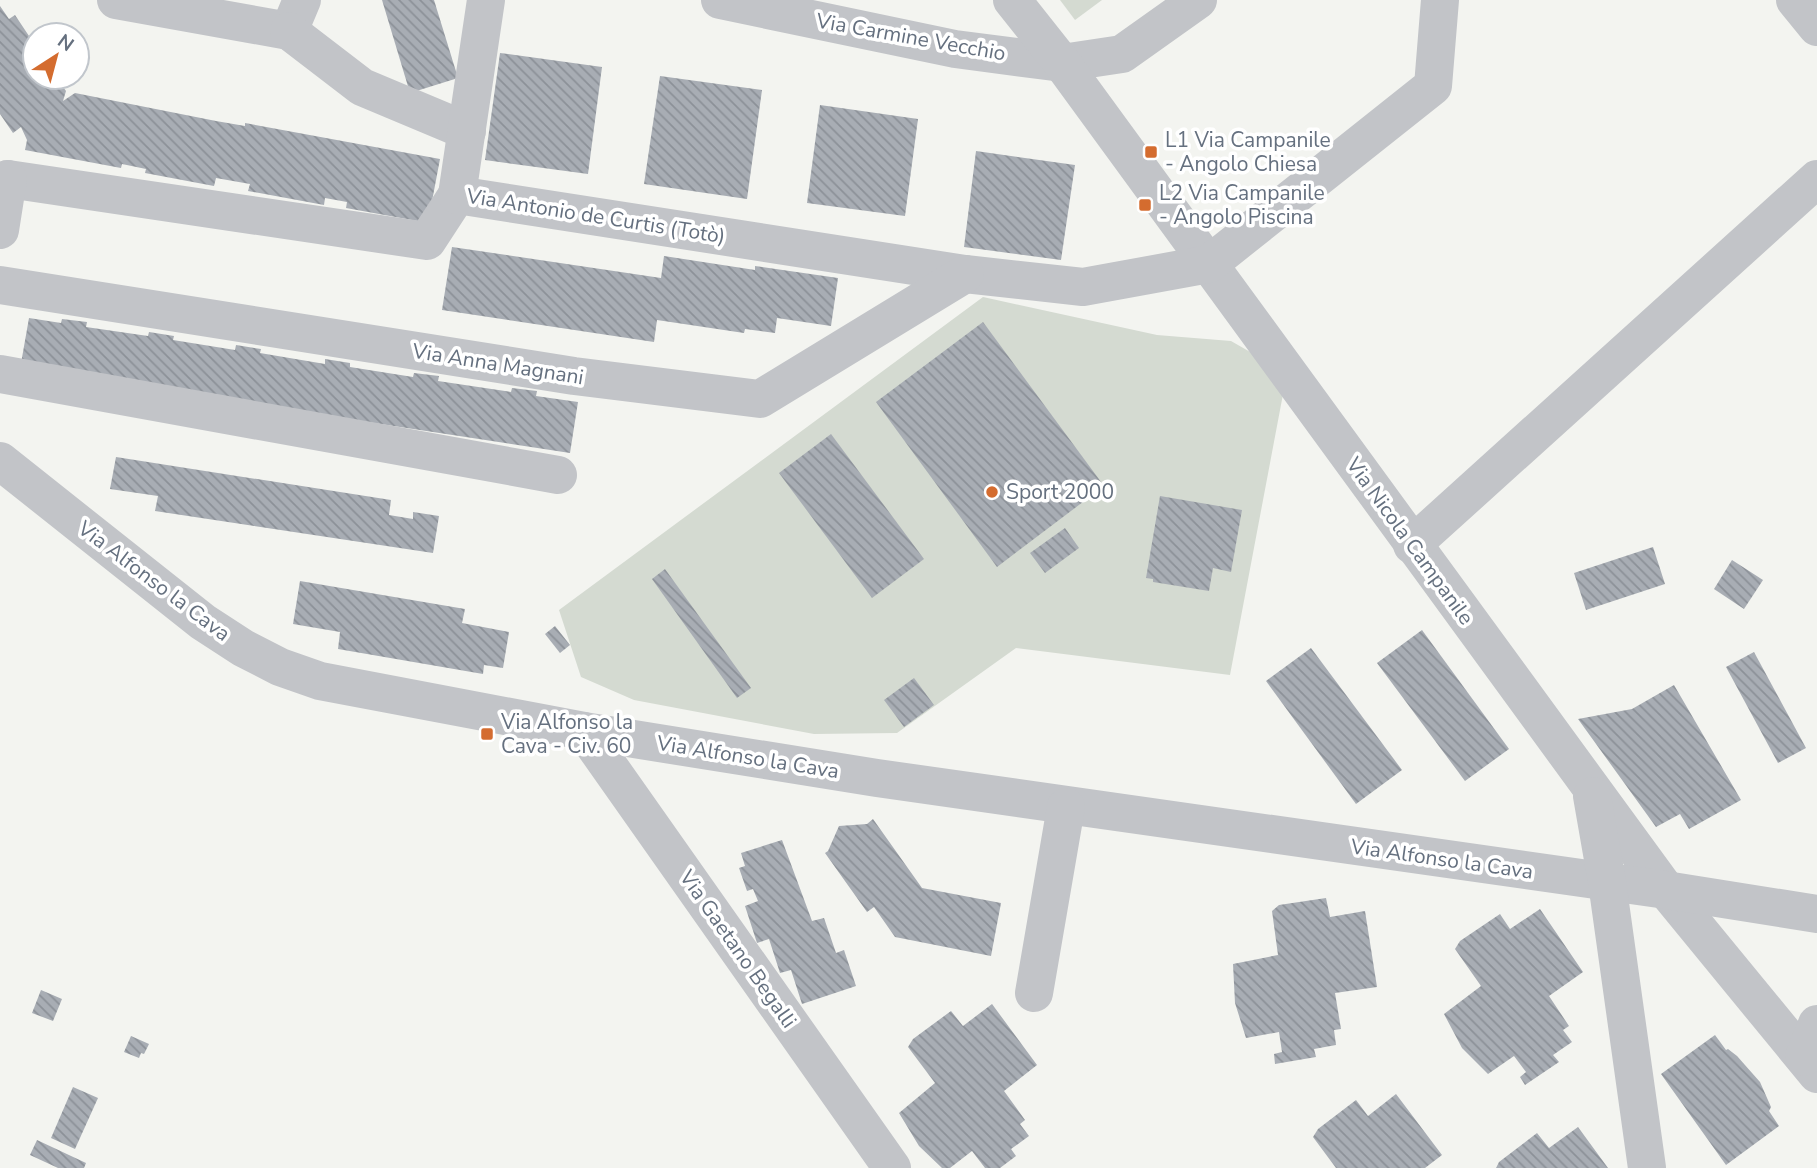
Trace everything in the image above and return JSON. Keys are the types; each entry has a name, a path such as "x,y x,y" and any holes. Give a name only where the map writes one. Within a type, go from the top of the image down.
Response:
{"street":[{"path":"116,0 296,16 362,87 467,131"},
{"path":"457,195 486,0"},
{"name":"Via Carmine Vecchio","path":"720,0 793,8 955,49 1062,63 1122,54 1198,0"},
{"name":"Via Nicola Campanile","path":"1012,0 1062,63 1666,890 1814,1054"},
{"path":"1209,264 1433,86 1440,0"},
{"path":"1795,0 1817,27"},
{"path":"0,230 4,173"},
{"name":"Via Antonio de Curtis (Totò)","path":"4,173 428,241 457,195 965,274 1083,287 1209,264"},
{"path":"1412,545 1817,179"},
{"name":"Via Anna Magnani","path":"0,285 575,376 760,399 965,274"},
{"path":"0,374 558,475"},
{"name":"Via Alfonso la Cava","path":"0,461 203,622 243,648 280,667 320,681 584,731 1066,807 1607,881 1817,914"},
{"name":"Via Gaetano Begalli","path":"584,731 892,1168"},
{"path":"1591,788 1607,881 1647,1168"},
{"path":"1034,993 1066,807"}],"shaded area":[{"path":"1060,0 1102,0 1075,20"},
{"name":"Sport 2000","path":"983,297 1157,335 1231,341 1287,373 1230,675 1016,648 897,733 814,734 634,700 581,677 559,610"}],"building":[{"path":"382,0 434,0 458,78 410,93"},
{"path":"0,6 9,19 15,15 21,24 21,91 66,91 63,101 75,93 216,121 245,126 245,123 440,159 429,217 423,222 346,208 347,202 325,198 324,205 248,191 250,184 216,178 214,186 145,173 146,169 122,164 121,168 25,150 27,140 21,127 13,133 0,114"},
{"path":"500,53 602,67 588,174 485,160"},
{"path":"660,76 762,90 747,199 644,184"},
{"path":"820,105 918,119 905,216 807,203"},
{"path":"976,151 1075,165 1061,260 964,247"},
{"path":"452,247 661,278 664,256 755,270 755,266 838,278 831,326 777,318 775,333 745,329 744,333 657,320 654,342 442,310"},
{"path":"29,318 61,323 62,319 87,322 86,327 148,336 149,332 174,336 173,340 235,350 236,345 261,349 260,353 325,364 325,359 350,363 350,367 413,377 414,373 439,376 438,381 511,392 512,388 537,391 536,396 578,402 570,453 20,369"},
{"path":"983,322 1104,486 997,567 876,402"},
{"path":"831,434 924,559 872,598 779,473"},
{"path":"116,457 391,500 389,515 413,519 413,512 439,516 433,553 155,511 158,496 110,489"},
{"path":"1160,496 1242,510 1231,572 1213,568 1209,591 1153,582 1153,579 1146,578"},
{"path":"1065,528 1079,548 1045,573 1030,553"},
{"path":"1653,547 1665,584 1586,610 1574,573"},
{"path":"1732,560 1763,580 1744,609 1714,589"},
{"path":"665,569 751,688 737,698 652,579"},
{"path":"300,581 465,609 462,623 509,632 503,668 484,665 483,674 338,649 340,632 293,624"},
{"path":"555,626 570,645 560,653 545,634"},
{"path":"1422,630 1509,749 1465,781 1377,663"},
{"path":"1311,648 1402,770 1356,804 1266,681"},
{"path":"1754,652 1806,748 1778,763 1726,667"},
{"path":"914,678 934,705 904,727 884,700"},
{"path":"1674,685 1741,800 1689,829 1680,814 1656,827 1578,719 1632,709"},
{"path":"873,819 922,888 1001,903 991,956 895,937 874,907 867,912 825,853 839,826 867,824"},
{"path":"782,840 812,921 824,918 836,953 844,950 856,986 802,1004 791,970 780,973 769,939 757,943 745,906 758,901 753,889 747,891 739,868 745,866 741,853"},
{"path":"1326,898 1330,917 1365,911 1377,987 1335,993 1341,1029 1334,1030 1336,1045 1314,1049 1316,1057 1275,1064 1274,1054 1282,1052 1279,1032 1246,1038 1235,1003 1233,964 1278,955 1272,911 1279,905"},
{"path":"1540,909 1583,972 1549,996 1569,1026 1563,1030 1572,1042 1553,1055 1559,1062 1525,1085 1520,1077 1526,1072 1514,1056 1488,1074 1462,1048 1444,1014 1481,986 1455,949 1460,941 1500,914 1510,929"},
{"path":"41,990 62,999 53,1021 32,1013"},
{"path":"992,1004 1037,1065 1004,1091 1025,1120 1020,1124 1029,1136 1011,1149 1016,1156 1000,1168 985,1168 972,1151 950,1168 942,1168 919,1146 899,1113 935,1083 908,1047 913,1039 951,1011 963,1026"},
{"path":"1715,1035 1726,1050 1737,1056 1760,1082 1771,1107 1769,1111 1779,1126 1726,1165 1661,1074"},
{"path":"131,1036 149,1044 139,1058 124,1052"},
{"path":"73,1087 98,1098 75,1149 51,1138"},
{"path":"1396,1094 1442,1155 1425,1168 1336,1168 1313,1137 1318,1129 1356,1100 1368,1116"},
{"path":"1578,1127 1608,1168 1496,1168 1499,1162 1537,1133 1549,1148"},
{"path":"37,1140 86,1163 84,1168 58,1168 30,1155"}],"place":[{"name":"L1 Via Campanile - Angolo Chiesa","path":"1151,152"},
{"name":"L2 Via Campanile - Angolo Piscina","path":"1145,205"},
{"name":"Sport 2000","path":"992,492"},
{"name":"Via Alfonso la Cava - Civ. 60","path":"487,734"}]}
